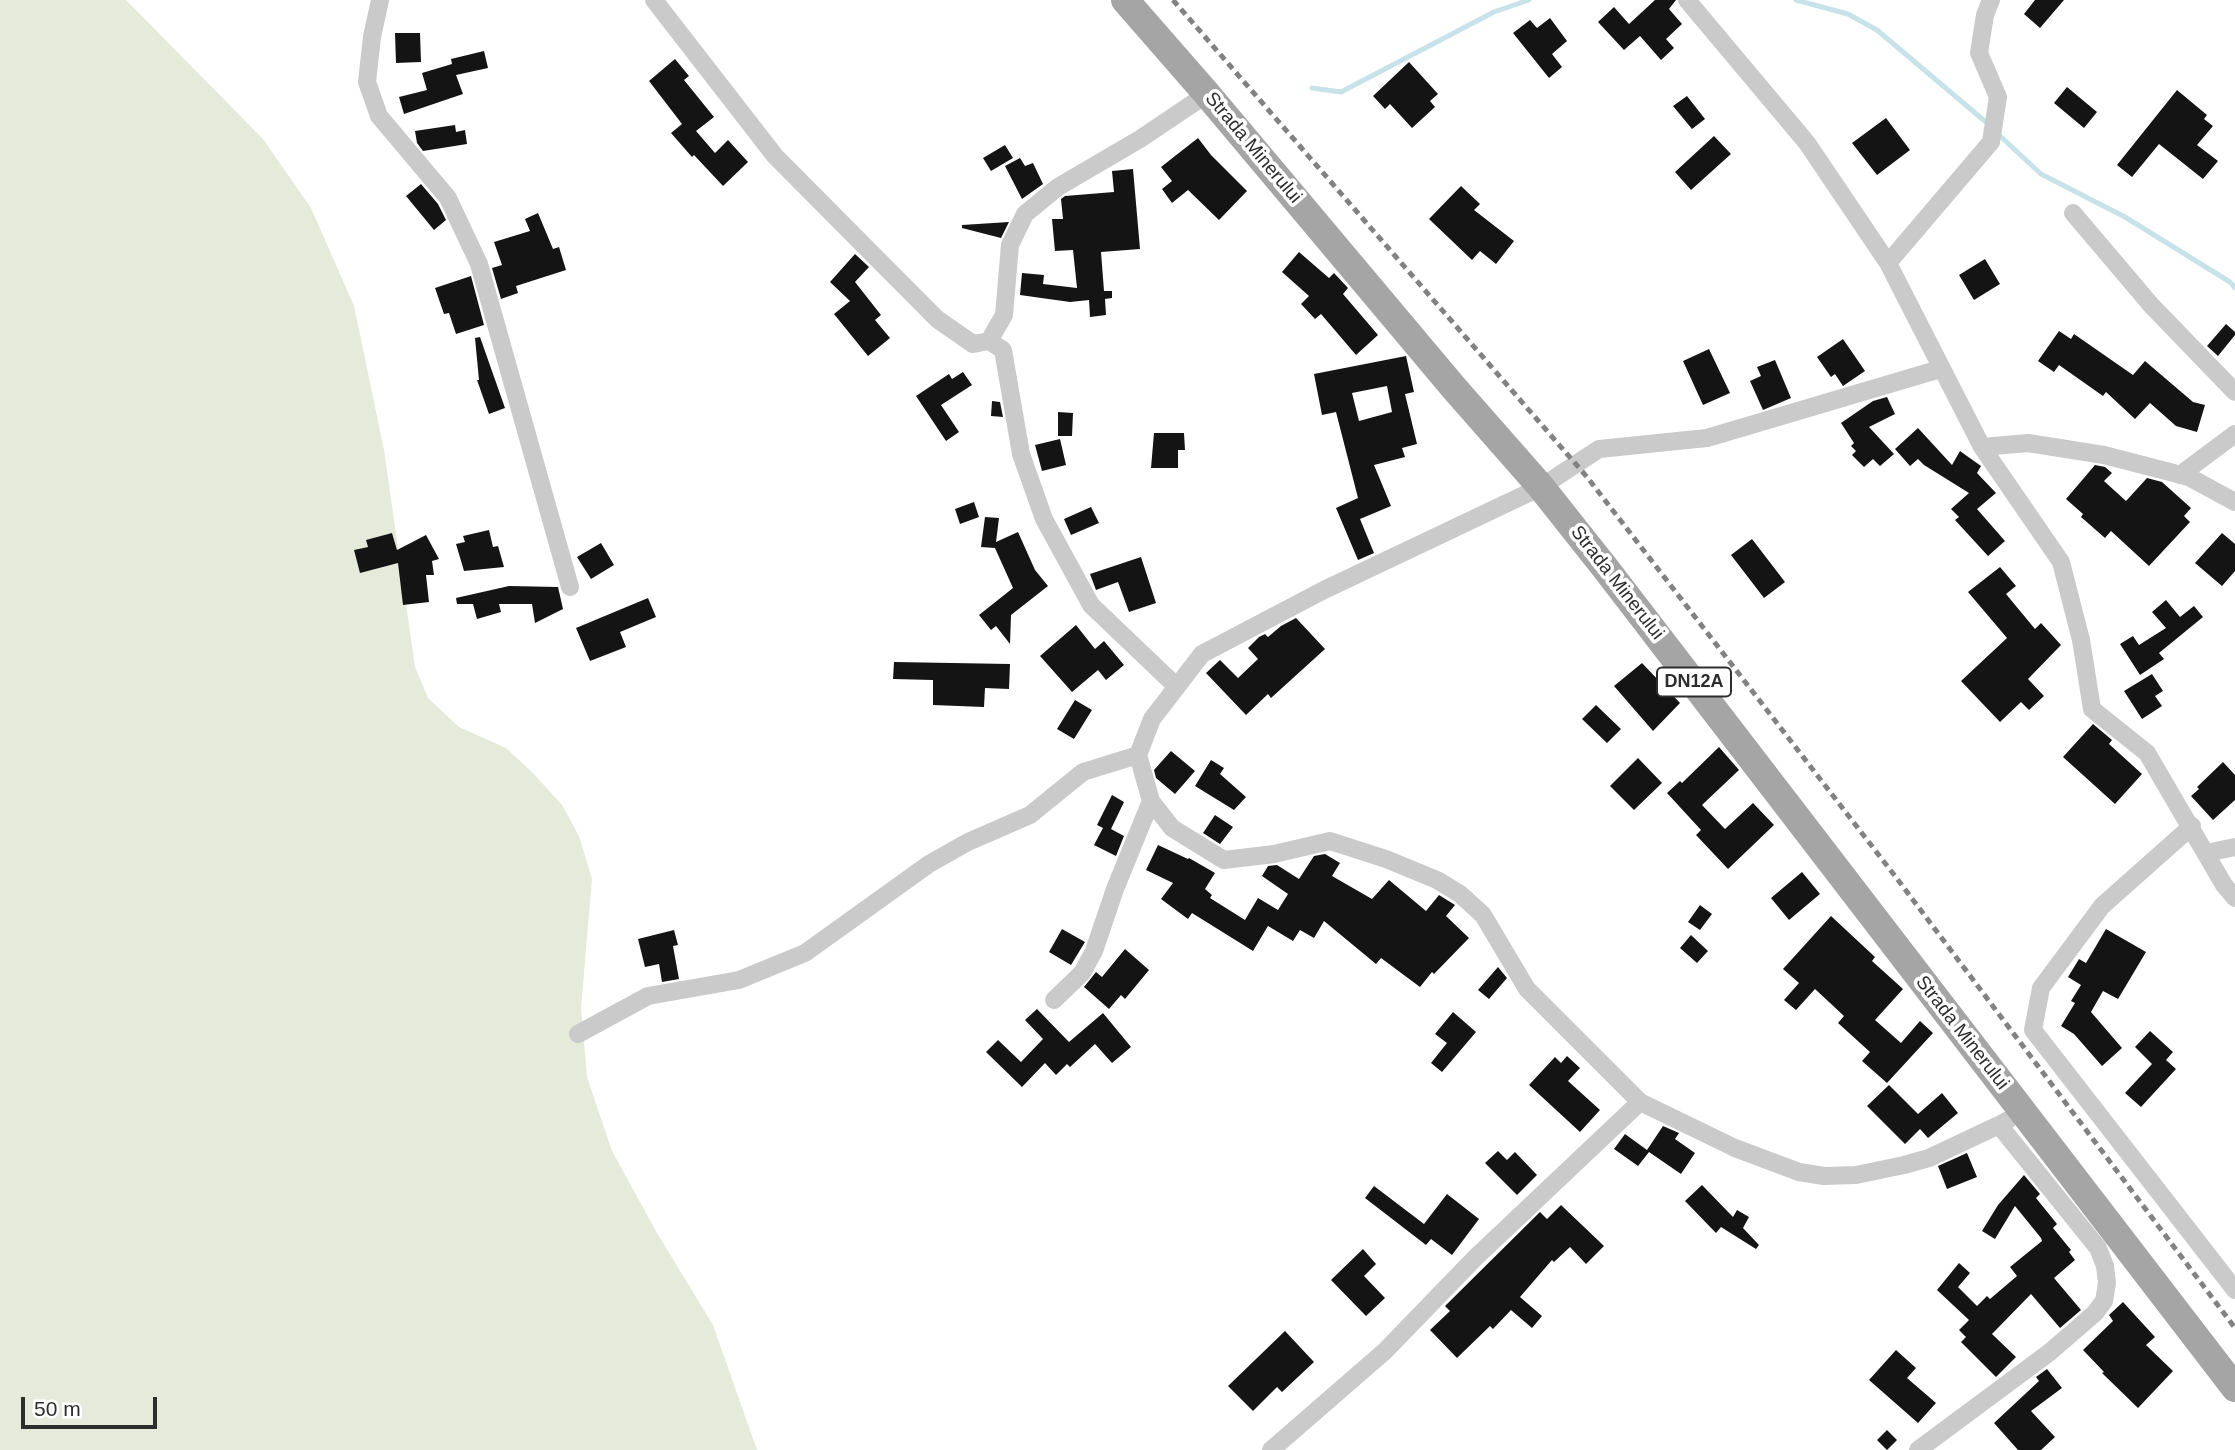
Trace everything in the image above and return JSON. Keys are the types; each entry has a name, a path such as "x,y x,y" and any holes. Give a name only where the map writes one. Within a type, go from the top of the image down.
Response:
{"main road":[{"name":"Strada Minerului","path":"1125,0 1541,487 2235,1388"}],"street":[{"path":"380,0 372,37 367,82 379,116 448,198 479,264 570,587"},
{"path":"654,0 775,156 853,236 937,319 973,344 989,341 1003,350 1021,454 1044,519 1091,605 1177,687"},
{"path":"1687,0 1807,144 1888,263 1982,447 2061,562 2081,640 2092,709 2147,753 2224,885 2235,898"},
{"path":"1888,263 1991,142 1998,97 1979,53 1985,15 1991,0"},
{"path":"989,341 1004,314 1010,245 1025,214 1058,187 1140,139 1207,94"},
{"path":"2073,213 2151,304 2235,392"},
{"path":"1940,369 1707,438 1599,449 1541,487 1324,590 1202,654 1152,719 1138,755 1151,801 1172,828 1224,860 1274,854 1330,841 1386,859 1460,894 1483,915 1527,989 1640,1102 1774,1164 1824,1176 1856,1175 1904,1166 1951,1149 2024,1111"},
{"path":"2180,475 2235,434"},
{"path":"1982,447 2028,443 2104,455 2189,477 2235,502"},
{"path":"578,1034 648,996 739,980 805,953 929,864 968,842 1030,815 1083,772 1138,755"},
{"path":"1054,1000 1082,973 1094,951 1115,889 1151,801"},
{"path":"2192,826 2102,906 2041,988 2033,1030 2235,1290"},
{"path":"2206,853 2235,847"},
{"path":"1271,1450 1385,1351 1475,1258 1640,1102"},
{"path":"1918,1450 2050,1352 2095,1313 2104,1301 2107,1283 2105,1265 2098,1248 1999,1125"}],"shaded area":[{"path":"0,0 126,0 263,139 311,208 354,306 384,450 415,667 428,698 459,727 506,748 562,805 579,836 592,879 581,1008 587,1077 612,1151 657,1233 713,1325 757,1450 0,1450"}],"building":[{"path":"1655,0 1676,0 1669,9 1682,24 1666,39 1674,48 1661,60 1640,36 1624,50 1598,22 1614,7 1629,24"},
{"path":"2035,0 2064,0 2040,28 2024,14"},
{"path":"1550,18 1567,41 1552,54 1562,67 1549,78 1513,33 1530,20 1537,28"},
{"path":"395,33 420,33 421,62 396,63"},
{"path":"484,51 488,68 456,75 463,94 404,114 399,97 427,90 422,73 452,64 451,59"},
{"path":"675,59 689,76 684,80 714,117 696,131 715,153 728,140 748,162 723,186 671,133 682,124 649,81"},
{"path":"1409,62 1438,94 1430,101 1435,107 1412,128 1390,104 1385,109 1373,96"},
{"path":"2067,87 2097,112 2084,128 2054,103"},
{"path":"2177,90 2207,115 2204,119 2213,126 2197,145 2218,161 2203,179 2159,144 2132,177 2117,165"},
{"path":"1687,96 1705,119 1692,129 1673,106"},
{"path":"1886,118 1910,150 1877,175 1852,143"},
{"path":"455,125 456,132 465,130 467,144 423,151 417,143 415,131"},
{"path":"1714,136 1731,154 1691,190 1675,172"},
{"path":"1198,138 1247,191 1219,220 1188,190 1172,203 1162,189 1172,181 1161,167"},
{"path":"1005,145 1013,158 991,171 983,158"},
{"path":"1020,158 1025,166 1033,163 1043,184 1022,199 1005,166"},
{"path":"1133,169 1140,249 1101,252 1104,291 1112,291 1112,298 1105,299 1106,315 1090,317 1089,300 1070,302 1020,295 1022,273 1044,275 1043,284 1077,288 1073,250 1055,251 1052,219 1063,219 1061,199 1065,196 1114,192 1112,171"},
{"path":"421,184 438,204 446,220 434,230 406,196"},
{"path":"1461,186 1480,204 1474,210 1514,241 1496,264 1480,251 1472,260 1429,219"},
{"path":"538,213 553,249 559,247 566,270 516,286 518,293 501,299 492,268 502,265 494,242 530,231 525,219"},
{"path":"1009,222 1001,238 962,228 962,225"},
{"path":"1299,252 1329,278 1334,273 1348,288 1343,294 1378,335 1356,355 1321,314 1315,319 1301,304 1309,296 1282,272"},
{"path":"855,254 869,267 855,282 881,315 875,320 890,338 868,356 834,314 850,301 830,282"},
{"path":"1985,259 2000,284 1974,300 1959,275"},
{"path":"471,276 484,325 456,334 449,313 444,314 435,288"},
{"path":"2226,324 2235,335 2218,356 2207,346"},
{"path":"2059,331 2071,339 2074,334 2133,375 2145,361 2193,402 2205,405 2197,432 2176,426 2150,403 2135,419 2106,392 2103,396 2059,365 2054,372 2038,361"},
{"path":"480,337 505,408 489,414 477,380 475,338"},
{"path":"1843,339 1865,371 1843,386 1835,374 1831,377 1817,357"},
{"path":"1709,349 1730,393 1703,405 1683,361"},
{"path":"1406,356 1414,392 1405,394 1417,444 1402,448 1405,457 1374,465 1391,506 1360,519 1374,553 1358,560 1336,508 1358,498 1336,412 1322,415 1314,374","holes":["1387,386 1392,412 1359,421 1352,393"]},
{"path":"1775,360 1791,398 1763,410 1750,381 1761,376 1757,367"},
{"path":"963,372 972,385 941,405 959,432 946,441 916,396 949,374 952,379"},
{"path":"1887,397 1895,414 1869,427 1894,454 1880,466 1873,459 1864,467 1852,455 1856,451 1851,446 1854,443 1841,423 1873,401"},
{"path":"992,401 1000,402 1003,417 991,416"},
{"path":"1058,412 1073,413 1072,436 1058,436"},
{"path":"1918,428 1952,465 1960,451 1981,466 1977,473 1996,493 1977,509 2005,541 1988,556 1955,520 1959,517 1951,509 1969,493 1918,459 1910,466 1895,449"},
{"path":"1154,433 1184,433 1185,450 1178,450 1178,468 1151,468"},
{"path":"1060,439 1066,465 1042,471 1035,445"},
{"path":"2095,465 2105,467 2112,473 2104,481 2126,501 2147,478 2162,482 2191,508 2184,516 2190,522 2149,566 2111,531 2105,538 2081,517 2083,514 2066,499"},
{"path":"974,502 979,517 960,524 955,509"},
{"path":"1091,507 1099,523 1071,535 1064,519"},
{"path":"985,517 999,518 996,542 1018,532 1035,570 1048,586 1011,615 1010,644 996,626 991,630 979,615 1013,588 995,548 981,547"},
{"path":"489,530 493,547 498,546 504,567 464,571 456,544 465,542 463,536"},
{"path":"392,533 397,550 426,535 439,559 432,561 434,575 426,575 429,602 403,605 398,563 360,573 354,550 368,547 366,540"},
{"path":"2222,533 2235,544 2235,571 2222,586 2195,563"},
{"path":"1752,539 1785,582 1764,598 1731,555"},
{"path":"601,543 614,565 591,579 577,557"},
{"path":"1141,557 1156,603 1129,612 1118,582 1096,590 1090,574"},
{"path":"2000,567 2016,586 2006,594 2035,629 2041,623 2061,645 2028,679 2044,696 2029,710 2021,702 2000,722 1961,681 2007,638 1968,592"},
{"path":"509,586 558,587 563,609 535,623 532,604 499,604 501,612 477,619 473,604 457,604 456,598"},
{"path":"648,598 656,617 620,632 626,647 590,661 576,628"},
{"path":"2166,600 2180,617 2194,606 2203,617 2159,653 2164,659 2140,675 2120,644 2133,636 2139,645 2166,628 2152,612"},
{"path":"1296,618 1325,649 1271,698 1268,694 1246,715 1206,673 1220,660 1238,678 1258,659 1248,648 1259,637 1265,634 1268,637"},
{"path":"1076,625 1095,649 1104,641 1124,665 1106,680 1098,670 1072,692 1040,656"},
{"path":"894,662 1010,664 1009,689 985,688 984,707 933,705 933,680 893,679"},
{"path":"1642,663 1680,703 1653,731 1614,686"},
{"path":"2152,674 2163,691 2155,696 2162,706 2142,719 2124,691"},
{"path":"1075,700 1092,710 1074,739 1057,729"},
{"path":"1596,705 1621,729 1607,743 1582,719"},
{"path":"2093,724 2112,740 2109,744 2142,774 2115,804 2063,757"},
{"path":"1719,747 1739,770 1702,805 1725,829 1753,803 1774,825 1728,869 1696,835 1701,830 1667,793 1680,781 1682,783"},
{"path":"1171,751 1195,771 1175,794 1156,778 1154,770"},
{"path":"1638,758 1662,783 1634,810 1610,786"},
{"path":"1211,760 1224,768 1220,774 1246,797 1234,810 1195,786"},
{"path":"2223,762 2235,775 2235,800 2213,820 2191,796"},
{"path":"1112,795 1124,802 1111,829 1124,836 1116,856 1094,845 1103,828 1097,825"},
{"path":"1215,815 1233,827 1220,844 1203,833"},
{"path":"1158,845 1215,873 1205,889 1212,895 1210,898 1245,920 1258,898 1278,910 1288,894 1262,876 1268,866 1277,865 1299,879 1314,856 1325,854 1340,863 1332,876 1372,899 1389,880 1426,911 1439,895 1455,905 1446,916 1469,938 1434,974 1432,972 1420,987 1381,958 1376,964 1324,921 1314,938 1300,930 1293,941 1268,926 1253,951 1192,913 1188,919 1161,899 1173,883 1146,870"},
{"path":"1802,872 1820,894 1789,920 1771,898"},
{"path":"1700,905 1712,914 1700,930 1688,922"},
{"path":"1831,916 1875,957 1872,961 1903,989 1875,1020 1901,1043 1920,1021 1933,1033 1887,1083 1862,1061 1870,1052 1838,1023 1844,1016 1815,989 1796,1010 1784,1000 1799,983 1783,969"},
{"path":"1062,929 1085,942 1071,965 1049,952"},
{"path":"2106,929 2146,952 2118,999 2103,991 2091,1012 2122,1048 2102,1066 2074,1034 2061,1026 2075,1003 2071,1001 2081,985 2068,977 2079,959 2086,963"},
{"path":"674,930 678,945 673,946 679,979 662,982 659,964 645,967 638,939"},
{"path":"1691,935 1708,951 1697,963 1680,948"},
{"path":"1125,949 1149,970 1125,999 1121,995 1109,1009 1084,987 1096,972 1102,977"},
{"path":"1498,967 1507,978 1489,999 1478,990"},
{"path":"1037,1009 1069,1042 1103,1013 1131,1047 1112,1063 1095,1044 1070,1067 1067,1064 1056,1075 1045,1063 1022,1087 986,1052 998,1040 1021,1062 1043,1039 1025,1020"},
{"path":"1453,1012 1476,1032 1442,1072 1431,1063 1447,1043 1435,1034"},
{"path":"2150,1031 2173,1052 2166,1060 2176,1069 2141,1107 2125,1093 2152,1064 2135,1047"},
{"path":"1567,1056 1580,1068 1568,1081 1600,1110 1580,1132 1529,1085 1555,1057 1561,1063"},
{"path":"1889,1085 1918,1114 1942,1093 1958,1113 1928,1138 1920,1129 1905,1144 1867,1106"},
{"path":"1663,1126 1679,1133 1675,1139 1695,1153 1681,1174 1649,1152 1638,1166 1614,1149 1625,1134 1647,1150"},
{"path":"1498,1151 1507,1160 1515,1152 1537,1175 1517,1195 1485,1163"},
{"path":"1967,1153 1977,1177 1947,1189 1938,1166"},
{"path":"2024,1175 2040,1194 2036,1198 2057,1224 2053,1228 2071,1250 2069,1252 2075,1260 2054,1278 2081,1310 2060,1328 2031,1294 1992,1334 2016,1357 1996,1377 1961,1342 1966,1337 1959,1330 1969,1320 1937,1290 1959,1263 1970,1273 1958,1287 1977,1306 1987,1296 1990,1299 2017,1276 2010,1267 2042,1241 2041,1238 2015,1206 1995,1239 1982,1231 1998,1205"},
{"path":"1702,1185 1733,1217 1737,1210 1749,1217 1743,1228 1759,1245 1756,1249 1721,1227 1716,1233 1685,1201"},
{"path":"1374,1186 1424,1224 1447,1194 1479,1219 1452,1255 1431,1239 1426,1245 1365,1198"},
{"path":"1561,1205 1604,1246 1586,1264 1570,1247 1554,1262 1552,1260 1520,1297 1542,1316 1532,1328 1511,1310 1493,1329 1490,1326 1457,1358 1430,1330 1450,1311 1445,1306 1540,1212 1547,1219"},
{"path":"1363,1249 1376,1264 1364,1276 1385,1298 1366,1316 1331,1280"},
{"path":"2123,1302 2155,1337 2146,1345 2173,1371 2138,1408 2083,1350 2113,1321 2109,1315"},
{"path":"1285,1331 1314,1362 1282,1392 1277,1387 1253,1411 1228,1386"},
{"path":"1896,1350 1916,1368 1907,1378 1936,1403 1918,1423 1869,1380"},
{"path":"2047,1369 2062,1388 2031,1411 2055,1437 2041,1450 2018,1450 1994,1423 2039,1381 2036,1377"},
{"path":"1887,1430 1897,1440 1887,1450 1877,1440"}],"waterway":[{"path":"1312,88 1341,92 1494,12 1529,0"},
{"path":"1796,0 1848,14 1877,30 1987,123"},
{"path":"1999,135 2041,174 2125,217 2230,282 2235,288"}],"railway":[{"path":"1173,0 1587,477 1895,876 2235,1328"}]}
